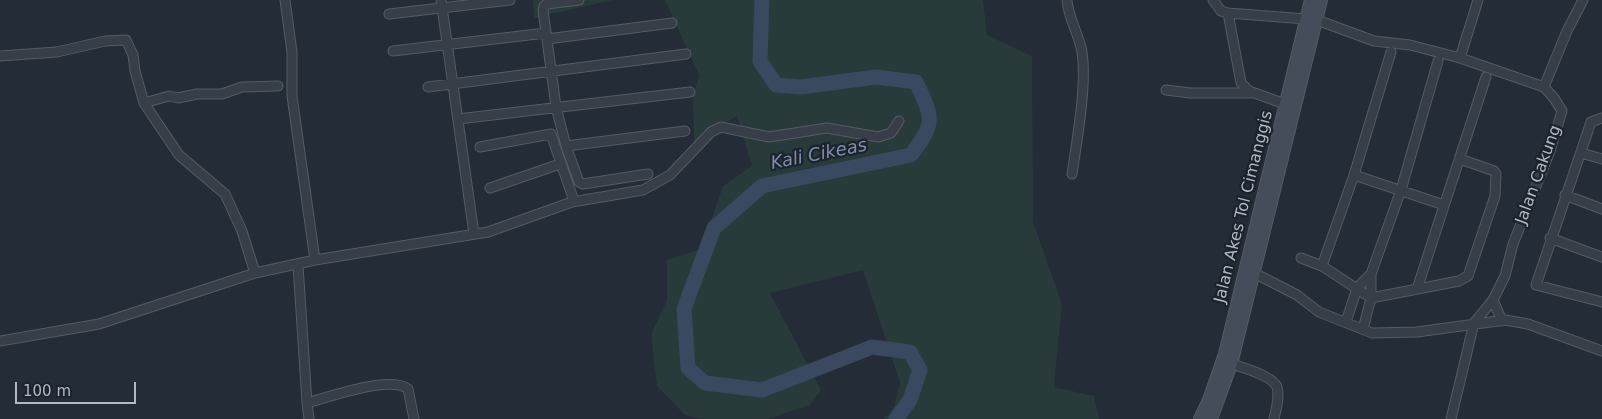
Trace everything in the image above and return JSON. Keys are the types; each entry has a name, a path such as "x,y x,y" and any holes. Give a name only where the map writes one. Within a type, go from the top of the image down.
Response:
{"main road":[{"name":"Jalan Akes Tol Cimanggis","path":"1211,419 1231,364 1254,273 1312,19 1311,0"},
{"name":"Jalan Akes Tol Cimanggis","path":"1200,419 1209,400 1225,354 1285,104 1312,19 1322,0"}],"street":[{"path":"285,0 292,52 292,96 315,260"},
{"path":"389,14 441,3 510,0"},
{"path":"579,0 544,6 556,108 566,146 581,184 648,174"},
{"path":"1067,0 1082,51 1083,64 1080,111 1072,174"},
{"path":"1213,0 1221,11 1228,13 1312,19 1374,40 1410,45 1460,58 1544,87 1567,31 1583,0"},
{"path":"1460,58 1478,0"},
{"path":"441,3 474,234"},
{"path":"1228,13 1240,80 1246,89 1285,104"},
{"path":"393,51 672,23"},
{"path":"0,56 57,52 110,40 126,40 133,55 135,72 144,103 179,155 225,194 242,231 255,273"},
{"path":"1322,266 1354,175 1391,52"},
{"path":"428,87 686,54"},
{"path":"1363,329 1372,298 1371,274 1401,190 1438,61"},
{"path":"1417,289 1486,77"},
{"path":"144,103 170,96 178,98 197,94 222,94 242,87 278,86"},
{"name":"Jalan Cakung","path":"1474,323 1493,300 1505,276 1513,244 1550,151 1562,111 1544,87"},
{"path":"1166,90 1190,93 1254,93"},
{"path":"458,119 690,92"},
{"path":"1602,118 1591,122 1564,195 1536,285 1602,302"},
{"path":"0,341 99,324 255,273 315,260 488,232 574,201 643,190 670,174 711,132 721,127 761,136 779,136 827,128 878,137 891,133 900,121"},
{"path":"566,146 685,131"},
{"path":"480,147 551,134 574,201"},
{"path":"1581,153 1602,160"},
{"path":"1301,258 1322,266 1372,298 1459,281 1468,276 1487,226 1495,196 1496,174 1494,171 1460,159"},
{"path":"490,188 560,164"},
{"path":"1354,175 1444,205"},
{"path":"1564,195 1602,209"},
{"path":"1550,238 1602,257"},
{"path":"298,265 309,419"},
{"path":"1254,273 1296,295 1319,312 1372,333 1383,334 1502,321 1528,324 1602,351"},
{"path":"1346,322 1356,288 1371,274"},
{"path":"1493,300 1502,321"},
{"path":"1451,419 1474,323"},
{"path":"1231,364 1248,369 1274,382 1278,389 1278,402 1274,419"},
{"path":"307,403 358,390 400,384 408,389 414,419"}],"shaded area":[{"path":"533,0 613,0 534,18"},
{"path":"665,0 983,0 987,35 1032,56 1033,222 1062,304 1054,387 1094,396 1099,419 884,419 894,407 900,383 863,270 770,293 821,390 810,405 768,419 701,419 685,415 657,386 653,352 652,332 667,300 667,260 701,249 723,186 752,166 737,116 694,142 693,96 699,75"}],"waterway":[{"name":"Kali Cikeas","path":"762,0 760,61 776,85 801,87 876,77 916,82 926,104 929,120 928,127 925,135 911,155 762,186 714,228 684,309 688,368 705,383 762,390 872,347 910,352 920,370 910,400 896,419"}]}
